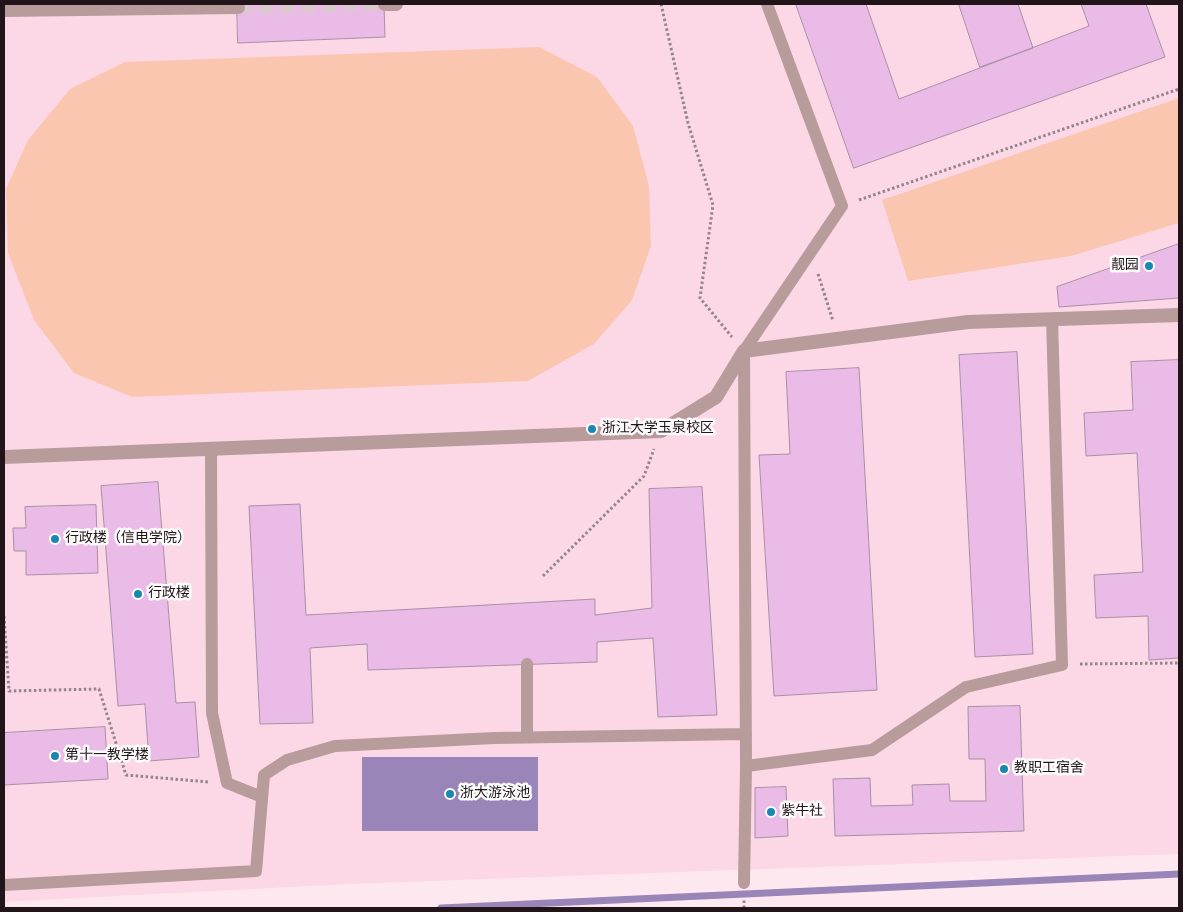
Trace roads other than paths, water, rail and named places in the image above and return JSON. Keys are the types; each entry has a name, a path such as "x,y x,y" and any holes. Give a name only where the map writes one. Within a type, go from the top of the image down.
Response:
{"street":[{"path":"384,4 396,4"},
{"path":"4,10 238,7"},
{"path":"4,457 661,431 716,397 744,350 968,322 1179,315"}],"lane":[{"path":"744,883 746,734 744,350 842,206 767,4"},
{"path":"746,766 872,750 966,687 1062,664 1052,319"},
{"path":"211,448 212,713 227,783 262,797"},
{"path":"527,664 527,737"},
{"path":"4,885 256,871 264,775 286,760 335,746 527,737 746,734"}],"waterway":[{"path":"441,908 1179,874"}],"tunnel":[{"path":"238,7 385,4"}],"place":[{"name":"靓园","path":"1149,266"},
{"name":"浙江大学玉泉校区","path":"592,429"},
{"name":"行政楼（信电学院）","path":"55,539"},
{"name":"行政楼","path":"138,594"},
{"name":"第十一教学楼","path":"55,756"},
{"name":"教职工宿舍","path":"1004,769"},
{"name":"浙大游泳池","path":"450,794"},
{"name":"紫牛社","path":"771,812"}]}
